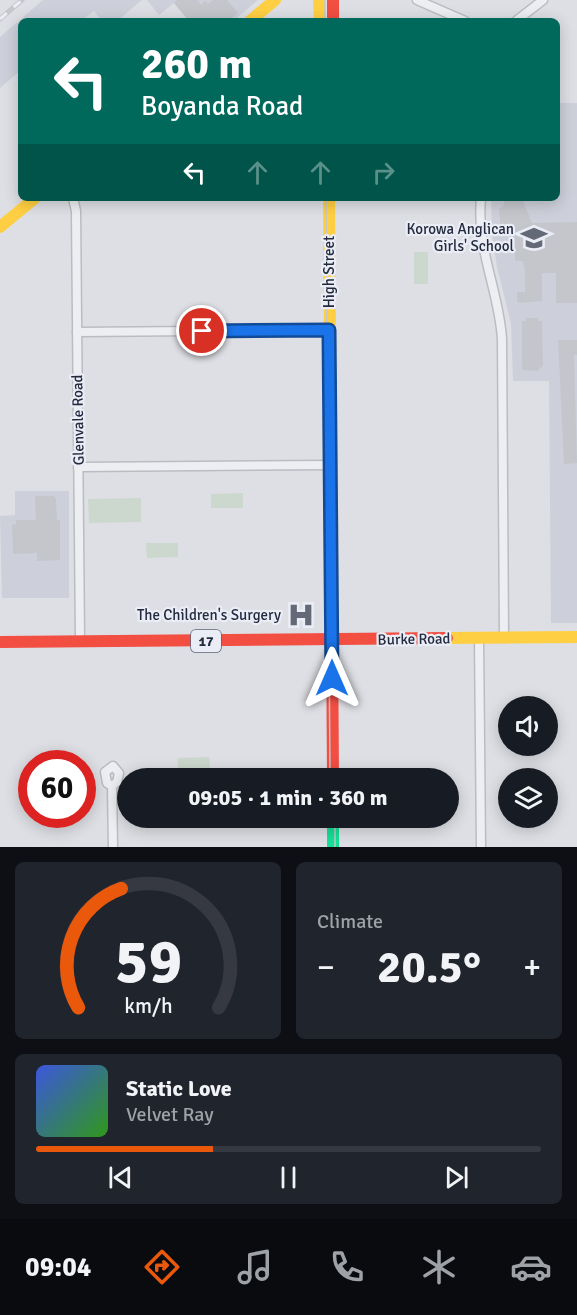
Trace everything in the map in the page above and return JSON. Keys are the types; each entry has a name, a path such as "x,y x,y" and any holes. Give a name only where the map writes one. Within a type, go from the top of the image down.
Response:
{"main road":[{"path":"254,18 275,0"},
{"path":"320,0 320,18"},
{"path":"333,0 333,18"},
{"path":"0,227 31,201"},
{"name":"High Street","path":"329,201 333,768"},
{"name":"Burke Road","path":"0,642 577,637"},
{"path":"333,828 333,847"}],"street":[{"path":"417,0 458,18"},
{"path":"520,18 543,0"},
{"name":"Glenvale Road","path":"74,201 76,212 80,642"},
{"path":"481,201 483,253 498,306 502,339 504,638"},
{"path":"77,332 329,330"},
{"path":"78,467 330,465"},
{"path":"479,638 481,847"},
{"path":"112,786 113,847"}],"shaded area":[{"path":"43,0 142,0 121,18 100,18 94,11 85,18 22,18"},
{"path":"147,0 258,0 237,18 186,18 174,3 159,15"},
{"path":"18,22 18,73 0,88 0,37"},
{"path":"560,103 577,103 577,623 551,623 549,381 513,381 511,324 497,267 492,234 491,201 560,201"},
{"path":"414,252 428,252 428,284 414,284"},
{"path":"15,491 69,491 69,598 2,598 0,516 15,515"},
{"path":"243,493 243,508 211,508 211,494"},
{"path":"141,498 141,522 89,523 88,499"},
{"path":"146,543 178,543 178,557 147,558"},
{"path":"209,757 210,768 178,768 178,758"}],"building":[{"path":"177,0 197,0 201,5 205,1 208,4 213,0 227,0 238,13 232,18 186,18 174,3"},
{"path":"504,201 523,201 532,223 577,222 577,303 556,303 556,273 542,273 542,301 519,303 517,301 517,292 525,292 525,271 523,261 515,261 515,230 501,232 499,208 503,207"},
{"path":"526,318 538,318 538,321 542,321 543,366 537,371 523,370 522,367 522,321 526,321"},
{"path":"558,340 577,340 577,355 574,355 577,463 564,464"},
{"path":"35,496 54,496 56,499 57,520 60,520 60,560 37,561 37,553 13,554 12,525 16,524 16,520 36,520"}],"tram line":[{"path":"325,0 325,18"},
{"path":"326,201 330,768"},
{"path":"335,828 335,847"}],"railway":[{"path":"0,19 22,0"}],"traffic: fast":[{"path":"333,828 333,847"}],"traffic: slow":[{"path":"254,18 275,0"},
{"path":"319,0 320,18"},
{"path":"0,227 31,201"},
{"path":"329,201 331,487"},
{"path":"447,638 577,637"}],"traffic: jam":[{"path":"333,0 333,18"},
{"path":"331,487 333,768"},
{"path":"0,642 447,638"}],"place":[{"name":"Korowa Anglican Girls' School","path":"534,238"},
{"name":"The Children's Surgery","path":"301,615"}],"route":[{"path":"202,331 329,330 332,678"}]}
